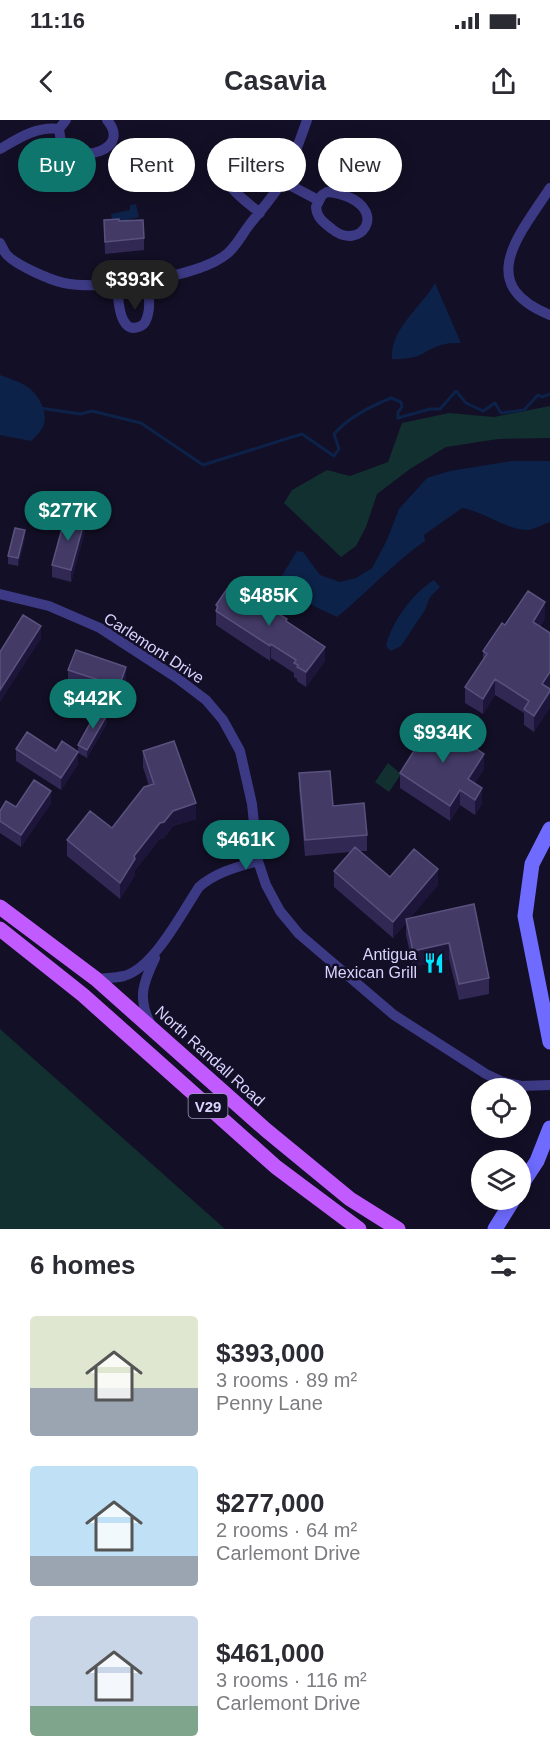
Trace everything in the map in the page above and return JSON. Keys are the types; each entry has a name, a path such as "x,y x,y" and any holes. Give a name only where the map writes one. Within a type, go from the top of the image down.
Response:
{"main road":[{"name":"North Randall Road","path":"0,907 96,979 350,1199 398,1229"},
{"name":"V29","path":"0,929 83,995 276,1167 359,1229"}],"street":[{"path":"66,120 59,129 58,136 65,147 95,154 108,147 112,140 113,132 108,120"},
{"path":"301,138 307,120"},
{"path":"0,149 24,135 48,128 59,129"},
{"path":"550,188 513,244 508,261 508,277 517,293 536,309 550,315"},
{"path":"236,192 260,213"},
{"path":"0,243 7,255 40,275 65,284 99,285 147,280 190,272 212,263 229,252 274,192"},
{"path":"303,192 318,200"},
{"path":"334,192 357,201 366,212 365,227 354,236 339,235 319,219 316,207 318,200 322,195 334,192"},
{"path":"117,283 120,314 124,323 131,327 138,327 145,323 149,313 147,280"},
{"name":"Carlemont Drive","path":"0,594 49,606 100,628 177,678 206,700 223,720 240,751 252,804 258,861 266,885 280,911 299,934 394,1015 486,1074 503,1082 521,1086 550,1085"},
{"path":"550,829 532,864 525,916 550,1042"},
{"path":"96,979 129,974 142,967 206,880 225,870 258,861"},
{"path":"153,1030 147,1019 142,997 144,982 161,944"},
{"path":"531,1170 550,1128"},
{"path":"495,1229 507,1210"}],"green space":[{"path":"550,406 550,438 498,439 446,447 410,469 377,494 366,527 356,546 341,557 284,503 292,490 327,470 350,476 388,462 402,423 449,413 494,417"},
{"path":"388,763 401,774 389,792 375,782"},
{"path":"0,1029 225,1229 0,1229"}],"water":[{"path":"136,204 139,217 120,222 114,228 111,214 130,210 130,205"},
{"path":"435,283 461,343 439,346 414,357 392,359 396,337 401,328"},
{"path":"0,375 26,386 40,401 44,423 31,441 0,435"},
{"path":"511,461 550,461 550,522 533,529 520,529 462,508 424,535 425,541 337,617 299,599 278,582 297,551 303,552 320,575 340,582 356,578 372,568 387,540 399,509 427,478 450,471"},
{"path":"434,580 440,587 430,597 425,610 401,646 391,651 386,646 393,627 404,608 418,592"}],"building":[{"path":"119,219 119,221 143,220 144,238 105,242 104,220"},
{"path":"66,514 85,519 71,570 52,565"},
{"path":"15,528 25,530 18,558 8,556"},
{"path":"233,584 260,602 257,608 270,617 274,611 325,647 306,672 297,667 298,665 294,663 296,660 216,611 218,606 216,605"},
{"path":"528,591 545,602 533,622 550,633 550,672 542,684 550,691 534,716 524,709 529,701 495,679 483,699 465,687 487,654 483,651 502,623 505,625"},
{"path":"23,615 41,626 0,690 0,652"},
{"path":"76,650 126,667 116,696 99,690 102,681 68,670"},
{"path":"98,709 107,715 87,750 78,745"},
{"path":"430,718 484,754 468,779 482,788 475,800 460,790 450,806 400,773 419,743 415,741"},
{"path":"27,732 56,751 62,741 78,752 61,778 16,749"},
{"path":"174,741 196,803 173,811 164,822 160,823 134,856 135,859 120,883 67,840 90,811 112,828 144,787 154,784 143,751"},
{"path":"330,771 333,806 364,803 367,835 305,840 299,773"},
{"path":"34,780 51,791 21,835 0,821 0,811 6,801 16,807"},
{"path":"355,847 390,877 414,849 438,869 393,922 334,871"},
{"path":"474,904 489,978 459,984 449,943 413,951 406,919"}],"waterway":[{"path":"40,408 80,414 92,411 141,423 203,465 302,434 334,456 339,449 334,434 346,422 391,398 401,402 402,407 398,412 398,418 430,409 440,409 456,391 466,403 483,411 495,403 501,413 524,410 538,395 542,397 550,394"}],"place":[{"name":"Antigua Mexican Grill","path":"434,963"}]}
